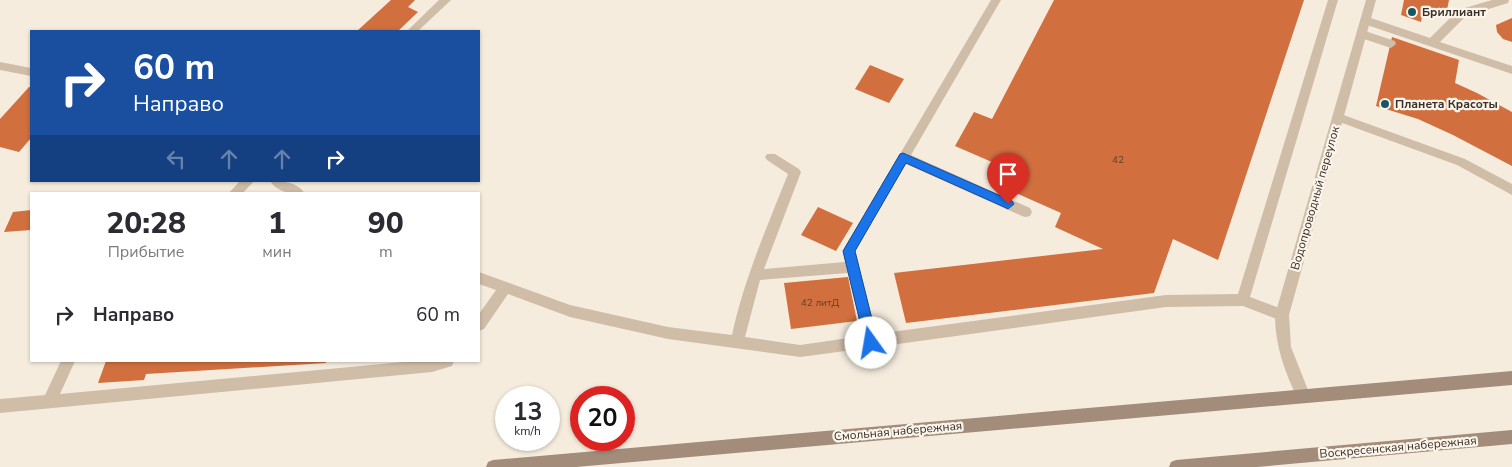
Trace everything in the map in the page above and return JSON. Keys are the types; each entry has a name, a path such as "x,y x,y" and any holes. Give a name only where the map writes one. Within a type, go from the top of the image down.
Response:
{"main road":[{"path":"1303,395 1512,378"},
{"name":"Смольная набережная","path":"493,467 1303,395"},
{"name":"Воскресенская набережная","path":"1176,467 1512,437"}],"street":[{"path":"413,30 446,0"},
{"path":"871,343 849,251 996,0"},
{"path":"1243,300 1333,0"},
{"name":"Водопроводный переулок","path":"1303,395 1288,361 1281,335 1282,315 1371,0"},
{"path":"1432,43 1462,13 1504,0"},
{"path":"1365,20 1512,70"},
{"path":"1362,34 1391,44"},
{"path":"1,68 30,72"},
{"path":"1338,117 1461,162 1512,190"},
{"path":"738,343 745,306 754,275 795,172 771,157"},
{"path":"903,158 1026,212"},
{"path":"236,192 247,182"},
{"path":"278,182 295,192"},
{"path":"754,275 853,267"},
{"path":"480,278 570,311 668,333 800,351 871,343 1166,301 1243,300 1282,315"},
{"path":"480,324 504,288"},
{"path":"49,402 68,362"},
{"path":"0,406 432,366 444,362"}],"building":[{"path":"391,0 415,0 408,7 418,12 399,30 358,30"},
{"path":"1054,0 1304,0 1218,260 1173,239 1154,293 906,323 894,273 1103,249 1055,227 1061,213 1007,189 1015,172 955,146 974,112 992,119"},
{"path":"1404,0 1449,0 1446,15 1424,7 1421,22 1401,15"},
{"path":"1512,18 1512,42 1503,39 1497,32 1496,25"},
{"path":"1392,37 1459,60 1455,83 1512,112 1512,166 1418,119 1376,106"},
{"path":"870,65 904,79 889,103 855,89"},
{"path":"30,87 30,139 19,152 0,147 0,119"},
{"path":"818,207 853,223 836,251 801,235"},
{"path":"30,210 30,230 4,232 13,212"},
{"path":"848,277 857,321 791,329 784,283"},
{"path":"106,362 326,362 146,374 144,380 98,383"}],"place":[{"name":"Бриллиант","path":"1412,12"},
{"name":"Планета Красоты","path":"1385,104"}],"route":[{"path":"871,343 849,251 903,158 1008,204"}]}
